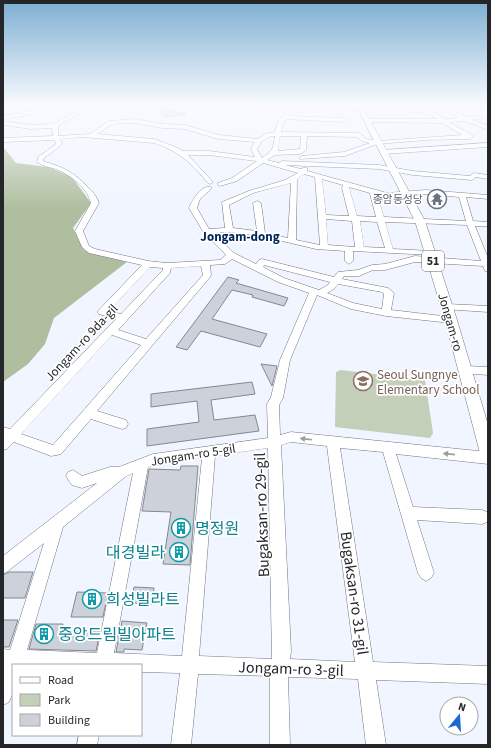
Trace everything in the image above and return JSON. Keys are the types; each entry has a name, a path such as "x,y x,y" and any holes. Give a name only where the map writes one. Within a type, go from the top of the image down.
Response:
{"main road":[{"name":"Jongam-ro","path":"377,140 420,221 465,370 483,418 488,453"}],"street":[{"path":"57,140 59,143 57,146 40,158 40,162 76,176 94,198 95,203 79,231 86,247 92,251 148,264 167,266 222,262 231,255"},
{"path":"141,140 165,144 183,153 200,169 210,185 218,187 223,183 237,179 260,161 274,153 277,148 278,140"},
{"path":"249,140 258,141 254,149 260,161"},
{"path":"301,155 304,140"},
{"path":"364,140 378,143"},
{"path":"274,153 301,155 346,154 378,143 410,140"},
{"path":"383,152 488,145"},
{"path":"183,153 209,153 252,158 330,181 387,195 426,192 488,197"},
{"path":"260,161 301,155"},
{"path":"260,161 393,169 413,173 472,178 474,175 488,177"},
{"path":"230,230 225,204 252,192 269,186 279,185 294,179 302,173 309,164"},
{"path":"330,181 336,174"},
{"path":"318,177 320,186 324,248"},
{"path":"292,241 294,179"},
{"path":"223,183 252,192"},
{"path":"210,185 197,198 193,208 207,231 231,255 281,280 317,292 351,306 386,313 451,320"},
{"path":"347,185 345,188 354,219 356,221 360,250"},
{"path":"375,192 373,194 390,251"},
{"path":"462,194 470,223 487,266"},
{"path":"257,203 261,234"},
{"path":"322,218 488,224"},
{"path":"207,231 230,230 261,234 324,248 390,251 487,266"},
{"path":"349,249 349,261"},
{"path":"317,292 331,287 341,274 359,273 372,268 385,267 415,259 432,257"},
{"path":"258,268 262,262 336,281 384,290 389,293 386,313"},
{"path":"7,434 55,451 59,449 207,275 205,263"},
{"path":"124,318 102,312 148,264"},
{"name":"Jongam-ro 9da-gil","path":"3,445 7,434 111,332 167,271 167,266"},
{"name":"Bugaksan-ro 29-gil","path":"280,745 278,684 282,651 273,404 277,398 285,360 310,299 317,292"},
{"path":"447,307 488,308"},
{"path":"111,332 148,344"},
{"path":"465,370 488,371"},
{"path":"89,413 122,424"},
{"name":"Jongam-ro 5-gil","path":"3,566 120,473 142,463 275,442 291,437 488,458"},
{"name":"Bugaksan-ro 31-gil","path":"333,442 376,745"},
{"path":"388,448 426,573"},
{"path":"181,745 190,664 208,452"},
{"path":"103,663 142,463"},
{"name":"Jongam-ro 5-gil","path":"73,476 77,482 82,482 112,473 120,473"},
{"path":"408,513 482,517"},
{"path":"3,696 11,662 57,523"},
{"name":"Jongam-ro 3-gil","path":"11,662 190,664 488,675"}],"green space":[{"path":"3,147 16,163 48,167 72,177 91,203 73,228 84,250 127,262 54,318 45,344 28,364 3,382"},
{"path":"341,370 425,380 433,433 430,438 335,427 336,372"}],"building":[{"path":"228,277 239,280 236,283 288,298 284,306 252,297 253,295 232,290 212,319 267,334 260,347 201,331 187,350 176,347"},
{"path":"261,364 277,366 272,386"},
{"path":"252,382 255,394 211,400 214,420 255,415 259,431 147,446 147,429 199,422 197,401 151,407 151,394"},
{"path":"181,466 198,466 190,565 163,564 171,512 142,511 149,469 180,470"},
{"path":"9,572 33,572 25,598 3,598 3,575"},
{"path":"134,587 154,588 152,604 131,603"},
{"name":"희성빌라트","path":"77,592 108,593 103,617 71,617"},
{"path":"3,620 18,620 9,647 3,647"},
{"path":"122,621 147,623 142,650 124,649 124,652 116,652"},
{"path":"36,624 63,624 61,631 100,632 96,651 29,649"}],"place":[{"name":"종암동성당","path":"437,199"},
{"name":"Seoul Sungnye Elementary School","path":"363,381"},
{"name":"명정원","path":"181,528"},
{"name":"대경빌라","path":"179,552"},
{"name":"희성빌라트","path":"92,599"},
{"name":"중앙드림빌아파트","path":"44,634"}],"district":[{"name":"Jongam-dong","path":"240,236"}]}
